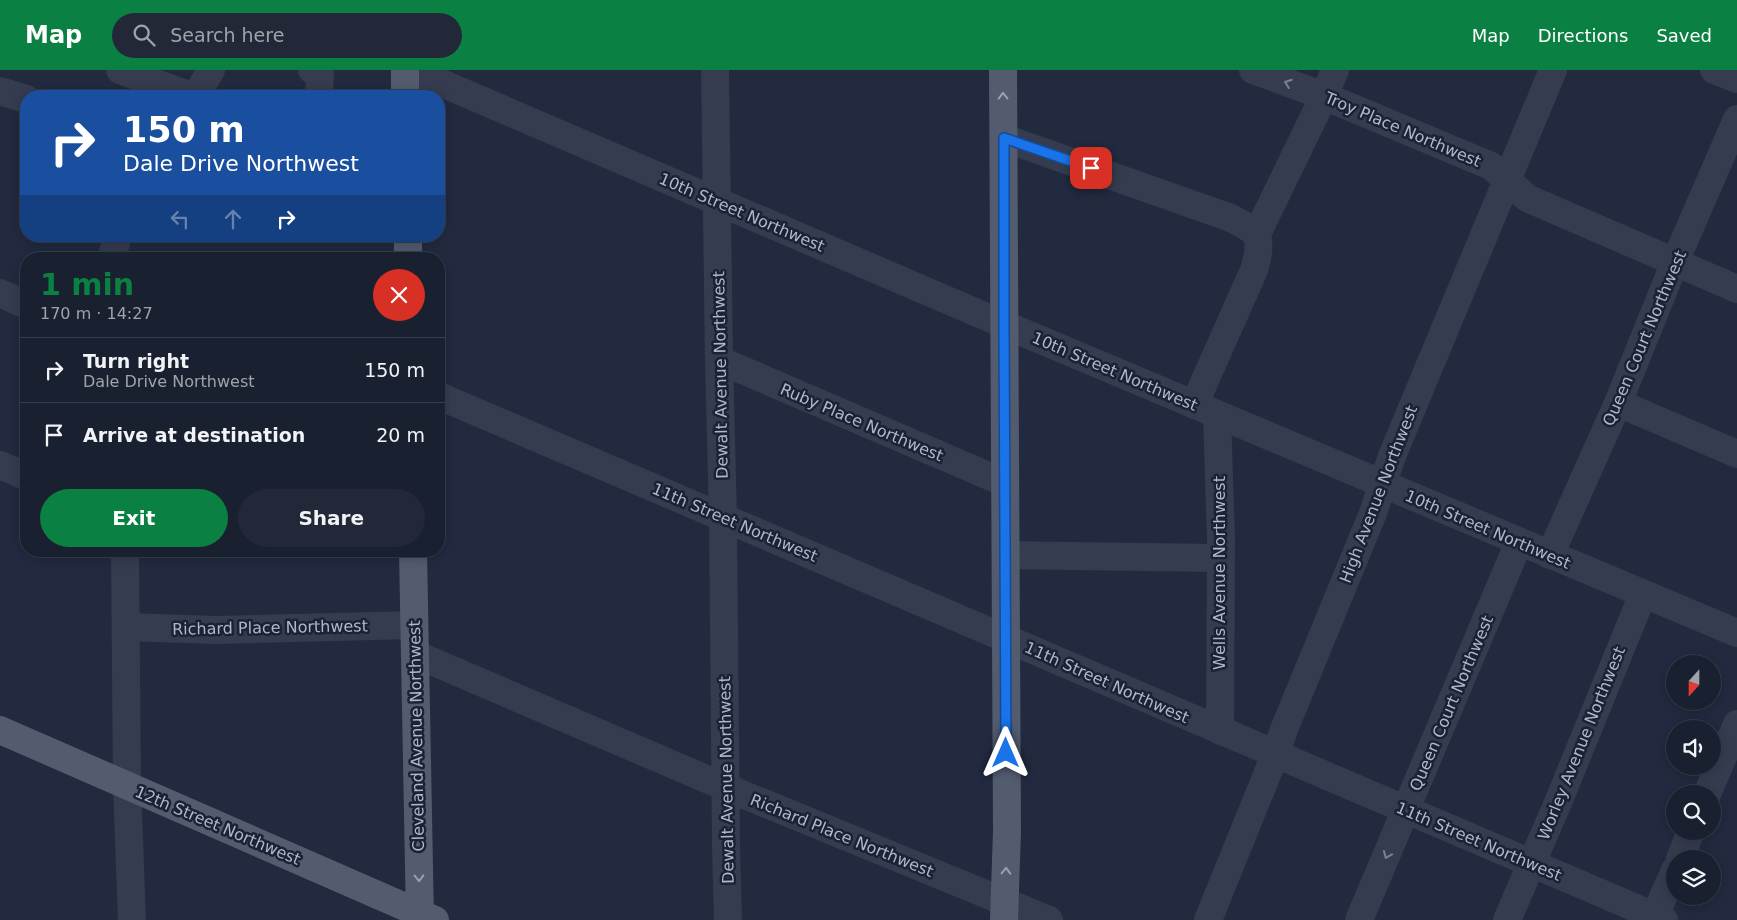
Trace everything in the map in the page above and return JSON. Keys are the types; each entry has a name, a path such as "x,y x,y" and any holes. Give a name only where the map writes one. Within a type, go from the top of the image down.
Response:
{"main road":[{"path":"405,70 405,90"},
{"path":"1003,70 1007,830 1004,910"},
{"name":"Cleveland Avenue Northwest","path":"413,557 425,918"},
{"name":"12th Street Northwest","path":"0,730 425,918"}],"street":[{"path":"120,70 174,90"},
{"path":"199,90 211,70"},
{"path":"312,70 320,73 319,90"},
{"name":"10th Street Northwest","path":"411,70 1205,410 1737,633"},
{"name":"Dewalt Avenue Northwest","path":"715,70 719,360 724,517 725,787 728,920"},
{"name":"Troy Place Northwest","path":"1252,70 1324,96 1491,166 1527,198 1737,289"},
{"name":"Wells Avenue Northwest","path":"1220,731 1220,558 1205,410 1258,258 1260,245 1257,234 1324,96 1334,70"},
{"name":"High Avenue Northwest","path":"1208,920 1373,513 1395,446 1553,70"},
{"path":"1714,70 1737,79"},
{"path":"0,91 20,97"},
{"name":"Queen Court Northwest","path":"1550,555 1618,403 1675,262 1737,119"},
{"path":"1004,138 1231,218 1257,234"},
{"path":"0,293 20,302"},
{"name":"Ruby Place Northwest","path":"719,360 1005,483"},
{"name":"11th Street Northwest","path":"445,399 1532,863 1658,919"},
{"path":"1618,403 1737,454"},
{"path":"0,465 20,473"},
{"name":"Queen Court Northwest","path":"1359,920 1519,542"},
{"path":"1006,555 1220,558"},
{"path":"125,557 127,786 132,920"},
{"name":"Worley Avenue Northwest","path":"1507,920 1643,594"},
{"name":"Richard Place Northwest","path":"126,627 216,630 414,625"},
{"name":"Richard Place Northwest","path":"415,654 725,787 1004,910 1050,920"},
{"path":"1711,785 1737,724"},
{"path":"1658,919 1666,896"}],"route":[{"path":"1006,753 1004,138 1091,168"}]}
